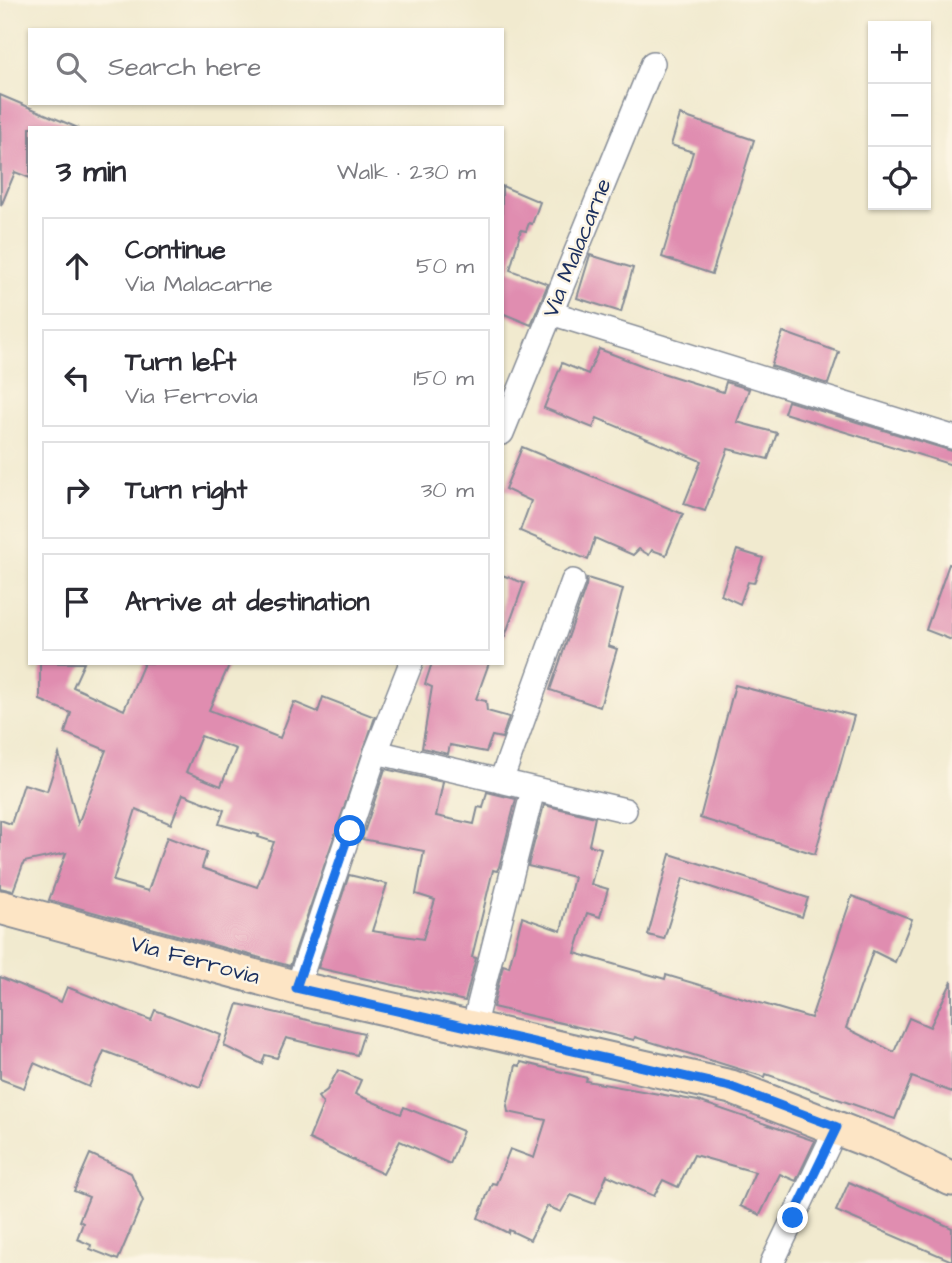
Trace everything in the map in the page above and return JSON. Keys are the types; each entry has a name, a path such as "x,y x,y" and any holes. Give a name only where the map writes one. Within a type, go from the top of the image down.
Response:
{"main road":[{"name":"Via Ferrovia","path":"1,910 296,988 731,1087 837,1127 952,1179"}],"street":[{"name":"Via Malacarne","path":"504,428 653,64"},
{"path":"551,313 952,437"},
{"path":"501,781 573,581"},
{"path":"296,988 376,752 410,665"},
{"path":"376,752 625,810"},
{"path":"473,1028 533,790"},
{"path":"772,1263 837,1127"}],"building":[{"path":"0,95 73,126 28,126 28,177 15,172 1,206"},
{"path":"680,115 754,140 712,274 662,257 693,152 671,145"},
{"path":"504,187 540,202 532,224 529,223 526,231 521,230 510,270 548,284 531,325 504,314"},
{"path":"590,255 633,268 621,312 577,298"},
{"path":"783,332 839,352 828,384 771,366"},
{"path":"599,349 723,392 726,382 749,389 737,422 777,433 768,459 728,449 705,511 684,504 701,461 597,418 593,428 544,408 562,363 588,374"},
{"path":"788,401 952,451 952,465 784,413"},
{"path":"522,447 683,514 666,555 652,550 649,555 639,549 633,555 595,538 588,560 520,531 531,501 505,489"},
{"path":"737,550 763,558 754,583 748,582 740,604 721,595"},
{"path":"949,564 952,565 952,640 926,630"},
{"path":"504,576 524,583 504,636"},
{"path":"587,578 623,589 608,646 617,649 600,707 550,690"},
{"path":"40,665 83,665 73,687 124,710 143,665 229,665 209,710 280,738 294,702 318,712 323,697 375,717 290,966 49,900 66,853 24,862 13,891 0,888 0,820 11,824 24,784 47,791 59,754 78,824 106,750 65,733 71,713 40,700","holes":["201,736 236,749 221,786 186,772","183,794 224,810 219,824 274,842 257,887 202,868 207,852 167,837 148,891 113,881 136,809 171,824"]},
{"path":"431,665 488,665 476,699 486,701 487,711 509,717 502,738 492,736 486,752 450,745 448,754 422,748 432,687 425,684"},
{"path":"735,685 854,716 815,854 700,818"},
{"path":"385,769 443,782 436,816 474,824 478,807 483,808 487,792 516,799 499,867 497,871 493,870 472,957 476,958 465,1001 318,968 349,875 387,884 372,931 423,939 435,900 416,894 424,851 362,839"},
{"path":"544,805 595,817 589,845 601,848 591,884 608,889 600,917 587,913 575,953 665,979 666,975 811,1018 852,896 912,919 895,962 873,951 846,1028 894,1052 909,1018 930,1027 952,981 952,1092 912,1077 895,1119 766,1074 765,1077 635,1037 634,1040 493,1007 503,965 509,967 522,917 561,931 574,877 528,866"},
{"path":"670,854 808,898 802,917 683,878 664,939 648,935"},
{"path":"0,977 61,1002 67,987 151,1020 155,1010 221,1035 200,1087 104,1051 89,1087 34,1063 24,1088 0,1079"},
{"path":"238,1004 364,1033 357,1055 286,1038 277,1058 265,1055 262,1064 224,1046"},
{"path":"521,1062 587,1078 586,1081 698,1101 815,1141 796,1181 780,1174 760,1215 740,1206 755,1172 694,1155 678,1187 663,1180 654,1196 607,1175 595,1204 571,1195 561,1212 547,1206 530,1240 509,1230 508,1233 478,1218 510,1149 534,1158 546,1120 508,1112 516,1065 520,1066"},
{"path":"338,1070 361,1080 355,1094 401,1114 404,1107 463,1131 450,1164 400,1141 383,1174 309,1139 323,1104 318,1097 327,1090"},
{"path":"90,1154 131,1173 143,1201 118,1260 90,1249 91,1245 77,1239 83,1223 79,1221 89,1197 74,1191"},
{"path":"849,1182 952,1228 952,1261 836,1211"}],"route":[{"path":"350,831 296,988 731,1087 837,1127 793,1218"}]}
